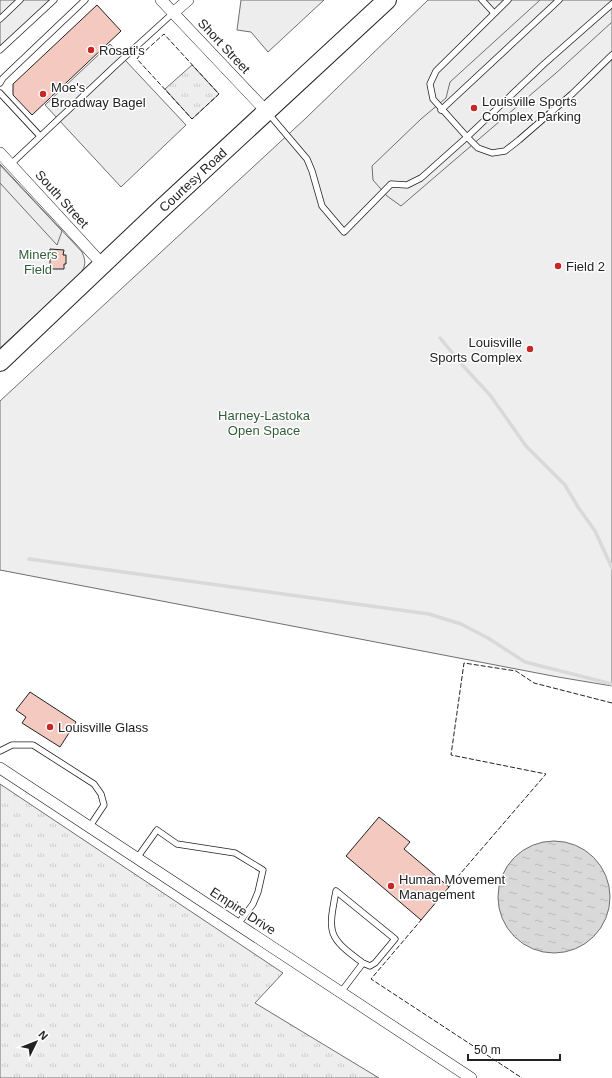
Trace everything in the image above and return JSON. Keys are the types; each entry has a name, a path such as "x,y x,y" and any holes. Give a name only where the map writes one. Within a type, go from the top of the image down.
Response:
{"main road":[{"name":"Courtesy Road","path":"0,362 388,0"}],"street":[{"name":"Short Street","path":"161,0 267,112"},
{"path":"173,13 188,0"},
{"name":"South Street","path":"0,153 103,265"},
{"name":"Empire Drive","path":"0,768 471,1078"}],"lane":[{"path":"0,19 20,0"},
{"path":"0,50 54,0"},
{"path":"0,83 3,78 85,0"},
{"path":"482,0 494,13"},
{"path":"508,0 436,71 430,84 434,99 441,110 478,148 492,153 505,151 572,94 612,55"},
{"path":"441,110 559,0"},
{"path":"267,112 307,159 322,206 344,232 391,184 407,185 421,178 544,64 612,4"},
{"path":"10,164 173,13"},
{"path":"0,93 40,136"},
{"path":"0,751 12,745 33,745 94,784 101,794 104,805 90,826"},
{"path":"137,858 157,830 177,844 235,853 253,863 263,870 258,892 253,904 238,924"},
{"path":"336,891 395,939 375,963 370,966 363,963 346,951 335,939 330,925 336,891"},
{"path":"341,992 363,963"}],"green space":[{"name":"Harney-Lastoka Open Space","path":"428,0 612,0 612,686 558,677 0,570 0,401 306,118"},
{"path":"192,65 219,94 192,119 165,89"},
{"name":"Miners Field","path":"0,164 82,252 85,263 80,274 0,348"},
{"path":"0,784 283,973 255,1003 379,1078 0,1078"}],"shaded area":[{"path":"0,0 50,0 0,47"},
{"path":"241,0 324,0 268,52 251,32 237,30"},
{"name":"Louisville Sports Complex Parking","path":"540,0 612,0 612,22 556,73 401,206 387,196 373,180 372,166 421,119 446,98 450,82"},
{"path":"110,44 186,125 121,187 45,105"},
{"path":"0,165 62,231 57,245 0,183"}],"water":[{"path":"554,841 576,845 594,857 606,875 610,897 606,919 594,937 576,949 554,953 532,949 514,937 502,919 498,897 502,875 514,857 532,845"}],"building":[{"path":"97,5 121,31 32,115 13,95 13,84"},
{"path":"50,249 64,250 63,255 66,255 66,264 64,264 64,269 50,269"},
{"path":"30,692 76,722 60,747 22,723 26,717 16,710"},
{"path":"379,817 410,842 404,849 449,887 421,920 346,856"}],"waterway":[{"path":"440,338 490,395 526,446 565,485 595,531 612,568"},
{"path":"29,559 429,614 461,624 488,638 525,662 612,684"}],"fence":[{"path":"140,55 137,59 192,119 219,94 164,34 144,52"},
{"path":"448,888 546,774 451,755 464,663 516,671 534,683 612,703"},
{"path":"422,919 371,979 522,1078"}],"place":[{"name":"Rosati's","path":"91,50"},
{"name":"Moe's Broadway Bagel","path":"43,94"},
{"name":"Louisville Sports Complex Parking","path":"474,108"},
{"name":"Field 2","path":"558,266"},
{"name":"Louisville Sports Complex","path":"530,349"},
{"name":"Louisville Glass","path":"50,727"},
{"name":"Human Movement Management","path":"391,886"}]}
